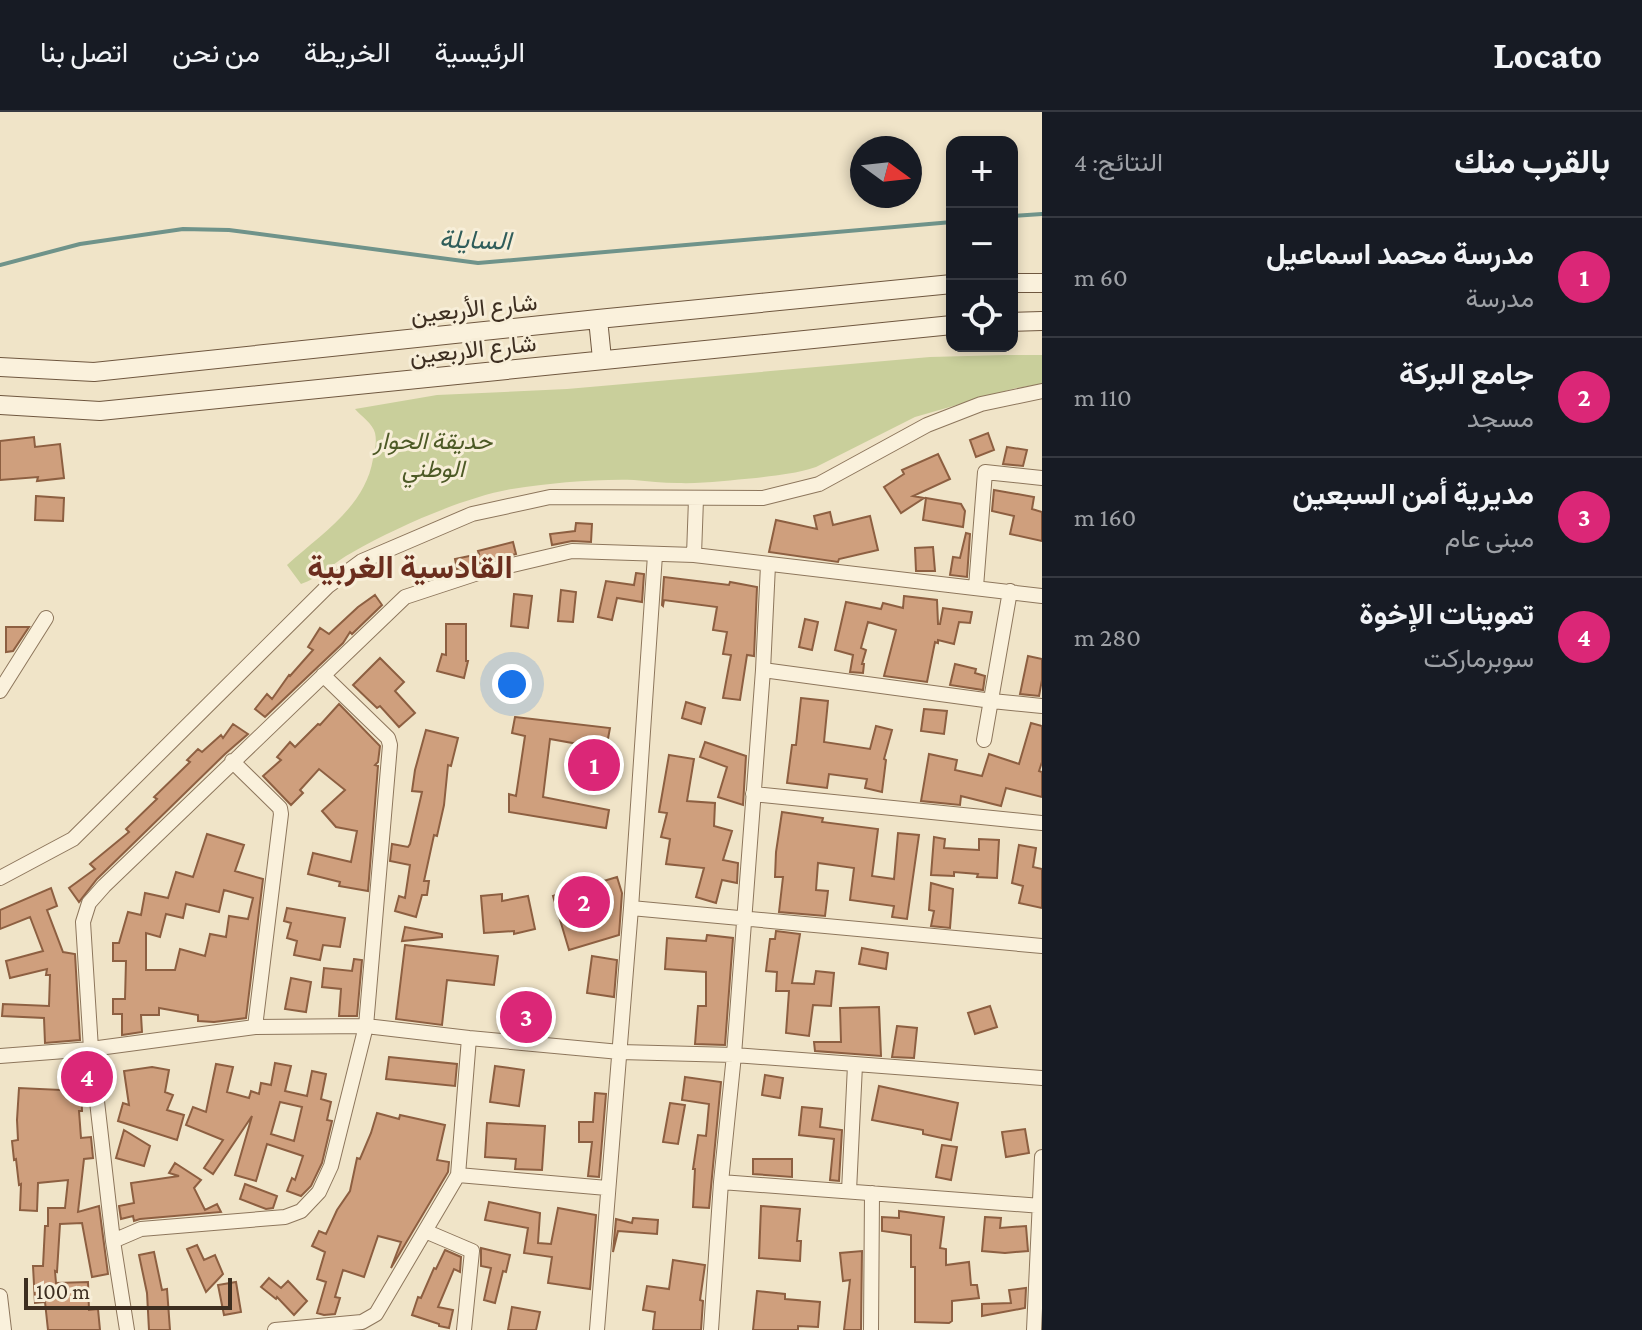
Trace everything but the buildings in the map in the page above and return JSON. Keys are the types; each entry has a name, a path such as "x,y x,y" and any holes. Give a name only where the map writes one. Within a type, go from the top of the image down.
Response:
{"main road":[{"path":"1018,283 1042,283"},
{"name":"شارع الأربعين","path":"0,367 94,372 946,285"},
{"path":"598,319 602,359"},
{"path":"1018,322 1042,321"},
{"name":"شارع الاربعين","path":"0,405 100,411 946,326"}],"street":[{"path":"0,878 73,839 328,586 362,561 472,514 550,497 763,498 819,484 927,425 981,404 1042,391"},
{"path":"976,587 985,472 1042,478"},
{"path":"694,555 696,499"},
{"path":"127,1330 113,1241 91,1049 83,922 89,903 232,761 405,597 478,573 572,551 694,555 1042,596"},
{"path":"597,1330 631,908 655,555"},
{"path":"711,1330 763,670 768,565"},
{"path":"984,740 1010,591"},
{"path":"0,691 46,618"},
{"path":"763,670 1042,706"},
{"path":"113,1241 141,1229 285,1217 301,1211 319,1192 331,1166 366,1026 390,745 388,738 323,675"},
{"path":"232,761 280,808 281,814 255,1027"},
{"path":"753,794 1042,823"},
{"path":"631,908 1042,946"},
{"path":"0,1056 91,1049 255,1027 366,1026 620,1052 734,1055 1042,1078"},
{"path":"275,1330 362,1322 376,1314 458,1175 469,1038"},
{"path":"849,1191 855,1065"},
{"path":"1034,1330 1042,1157"},
{"path":"458,1175 607,1188"},
{"path":"721,1182 1040,1206"},
{"path":"871,1330 872,1193"},
{"path":"425,1231 472,1251 464,1330"},
{"path":"0,1296 4,1330"}],"green space":[{"name":"حديقة الحوار الوطني","path":"1042,355 1042,384 1016,388 915,417 816,467 772,476 707,482 604,480 512,489 472,499 409,523 301,584 287,565 340,518 361,491 368,476 375,449 375,433 355,409 437,395 567,389 930,357"}],"waterway":[{"name":"السايلة","path":"1018,216 1042,214"},
{"name":"السايلة","path":"0,265 80,244 183,229 229,230 478,263 946,223"}],"place":[{"name":"مدرسة محمد اسماعيل","path":"594,765"},
{"name":"جامع البركة","path":"584,902"},
{"name":"مديرية أمن السبعين","path":"526,1017"},
{"name":"تموينات الإخوة","path":"87,1077"}],"district":[{"name":"القادسية الغربية","path":"410,567"}]}
